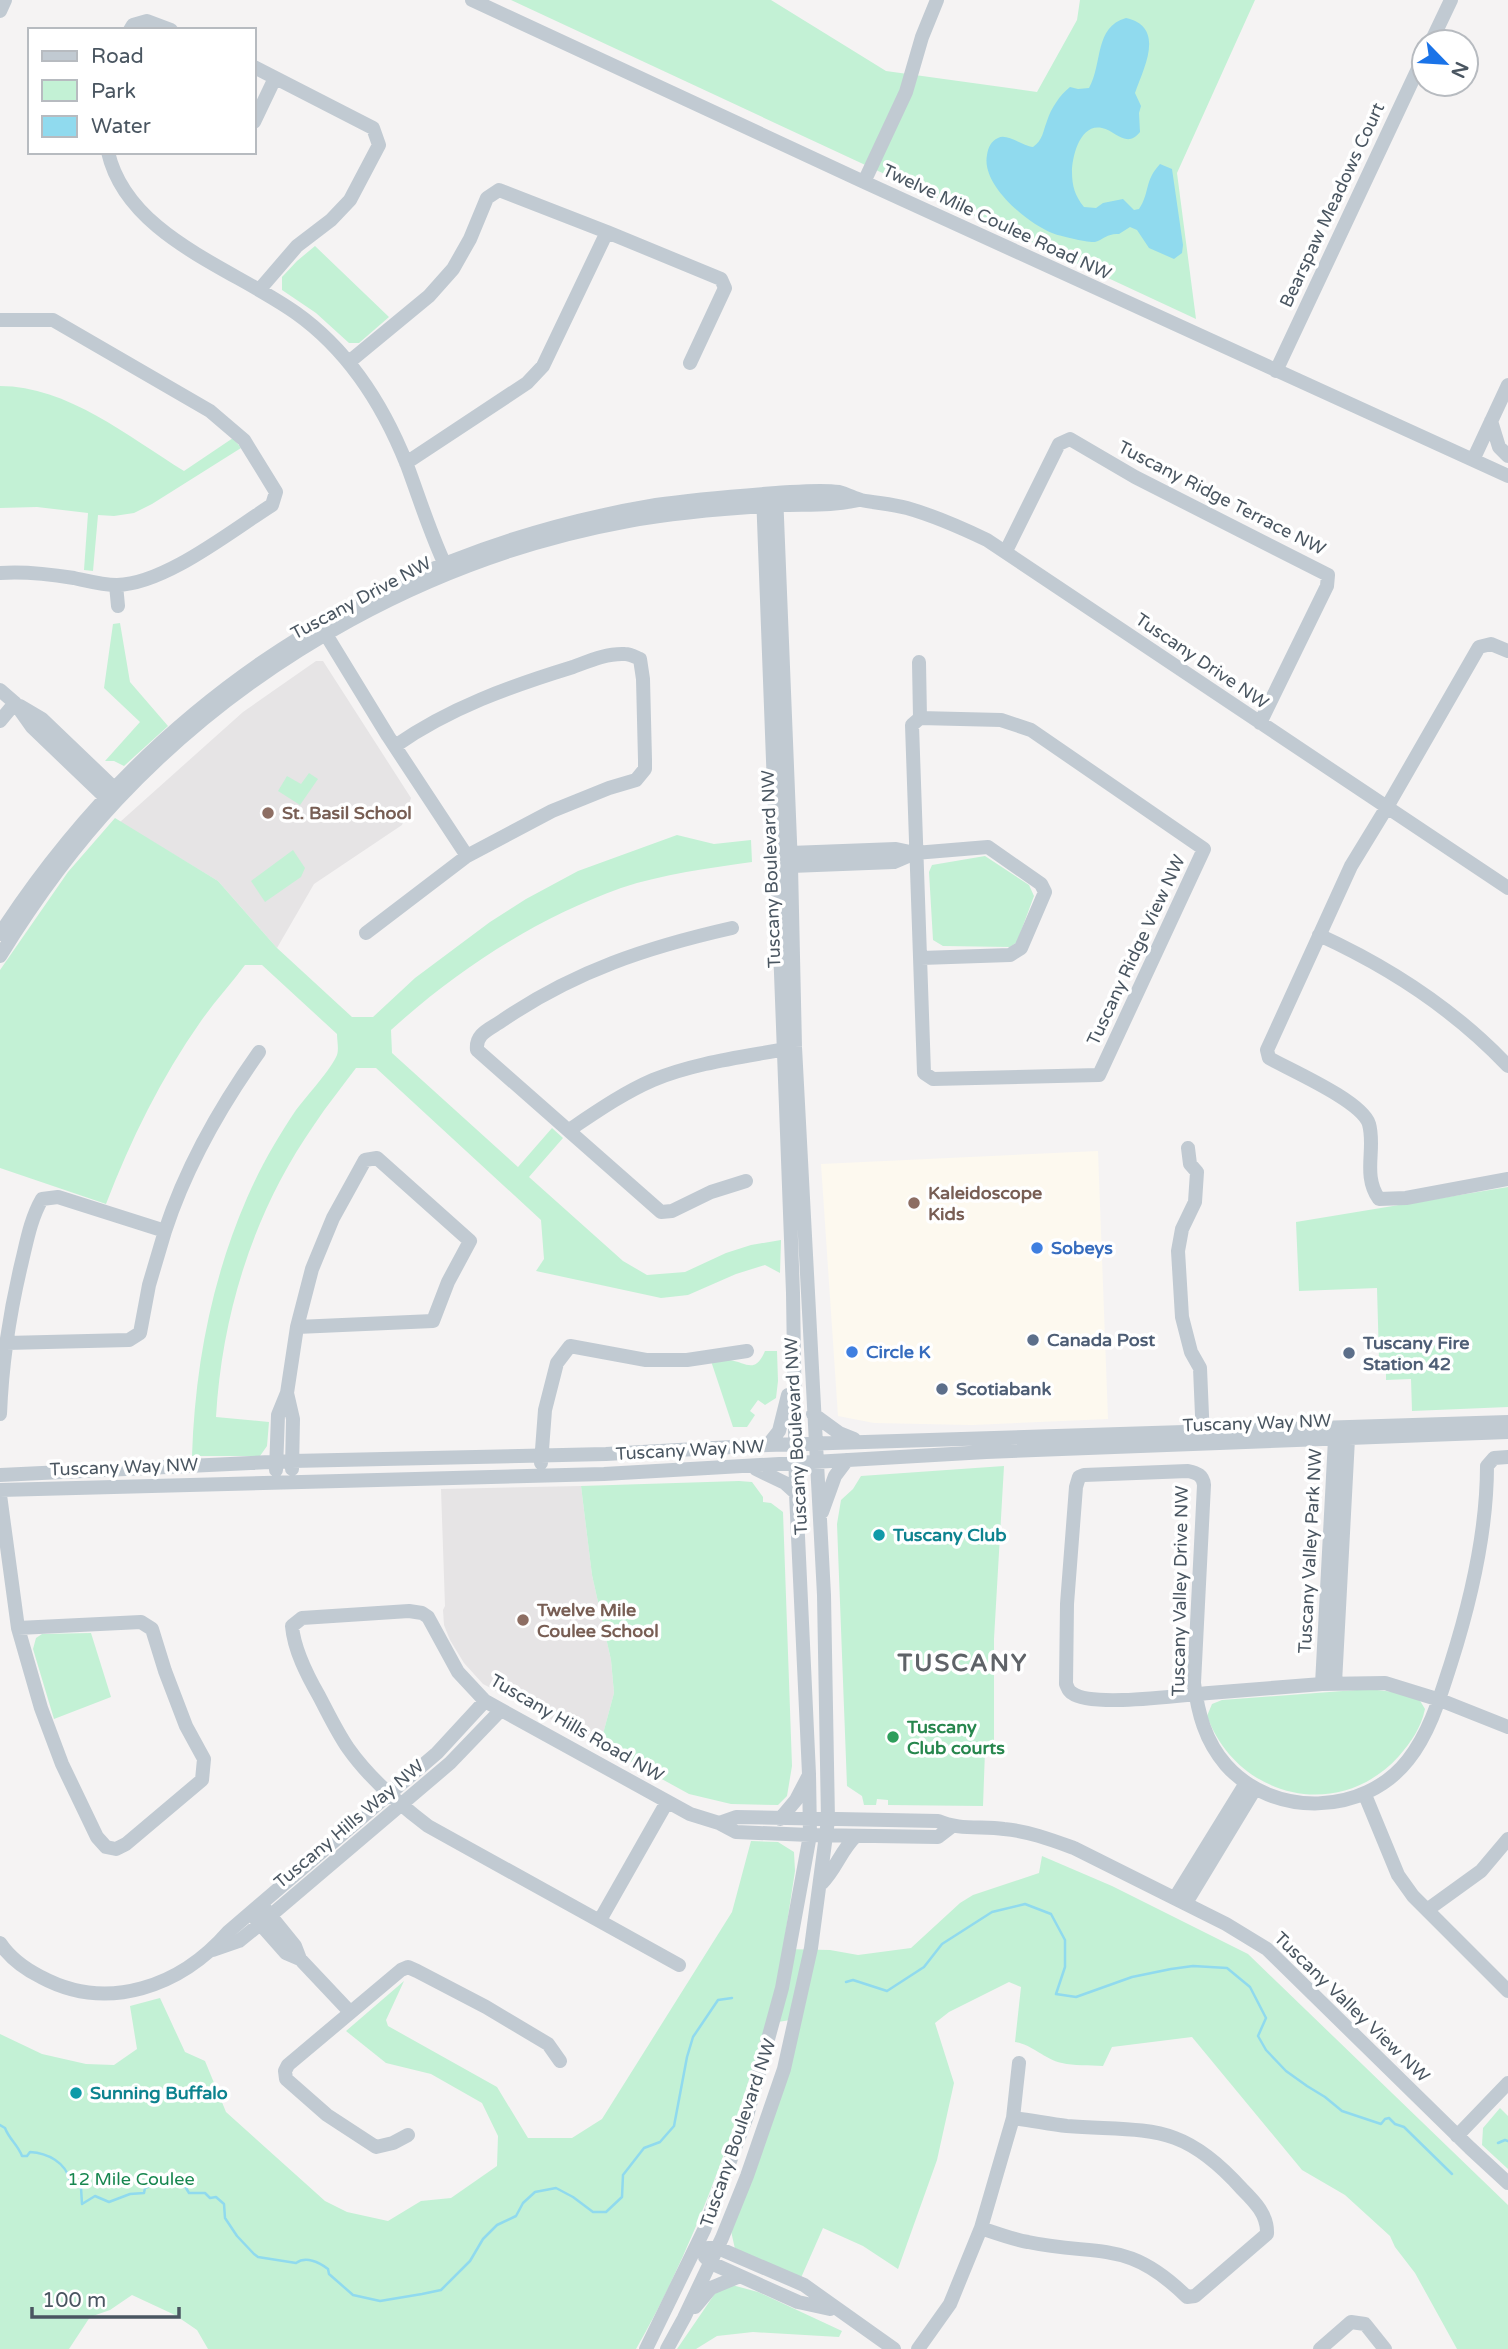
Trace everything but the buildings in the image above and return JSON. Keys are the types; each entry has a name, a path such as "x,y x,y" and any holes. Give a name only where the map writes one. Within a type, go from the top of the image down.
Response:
{"street":[{"path":"0,11 5,0"},
{"name":"Twelve Mile Coulee Road NW","path":"472,0 863,182 1508,476"},
{"path":"863,182 906,92 922,37 937,0"},
{"path":"1438,28 1451,0"},
{"path":"131,28 147,21 166,28"},
{"path":"256,68 373,128 379,145 350,200 331,220 297,246 260,289"},
{"path":"256,118 275,78"},
{"name":"Bearspaw Meadows Court","path":"1276,371 1410,86"},
{"path":"109,154 117,177 130,199 154,224 194,252 298,314 326,337 349,362 372,395 406,463 447,568"},
{"path":"349,362 429,296 453,269 470,239 487,198 499,190 721,279 725,288 690,363"},
{"path":"406,463 527,383 543,366 607,232"},
{"path":"0,320 53,320 210,411 244,440 276,492 272,505 159,575 116,585 24,572 0,573"},
{"path":"1474,460 1508,385"},
{"path":"1491,421 1499,447 1508,456"},
{"name":"Tuscany Ridge Terrace NW","path":"1006,551 1059,444 1070,439 1135,477 1328,575 1327,586 1260,723"},
{"name":"Tuscany Drive NW","path":"0,934 48,867 112,795 232,697 324,630 447,568 597,527 839,492 860,500 906,508 947,521 1006,551 1508,888"},
{"name":"Tuscany Boulevard NW","path":"646,2349 696,2247 747,2116 782,1988 810,1836 795,1445 790,1049 791,860 770,500"},
{"name":"Tuscany Boulevard NW","path":"667,2349 718,2248 747,2176 784,2069 809,1961 828,1820 824,1595 813,1414 808,1258 776,860 770,500"},
{"path":"116,585 118,606"},
{"path":"324,630 467,856"},
{"path":"1508,651 1491,644 1479,647 1351,866 1267,1050 1269,1058 1318,1083 1361,1111 1369,1122 1371,1188 1378,1199 1406,1198 1508,1179"},
{"path":"366,933 467,856 552,811 636,780 645,769 640,659 628,653 611,655 510,687 420,729 395,746"},
{"name":"Tuscany Ridge View NW","path":"919,662 920,718"},
{"path":"0,690 15,703 42,719 112,795"},
{"path":"0,722 15,703"},
{"name":"Tuscany Ridge View NW","path":"920,718 1001,720 1031,730 1204,849 1099,1075 933,1079 924,1073 912,725 920,718"},
{"name":"Tuscany Drive NW","path":"0,956 112,795"},
{"path":"776,860 894,862 915,853 988,847 1041,884 1045,892 1021,948 1010,955 921,958"},
{"path":"732,928 676,940 610,962 559,985 480,1035 476,1044 477,1050 662,1212 673,1211 711,1192 746,1181"},
{"path":"1319,935 1378,965 1445,1010 1483,1039 1508,1066"},
{"path":"569,1130 606,1105 663,1077 740,1056 790,1049"},
{"path":"6,1343 129,1340 140,1333 149,1285 165,1231 194,1160 258,1052"},
{"path":"1188,1148 1190,1164 1197,1172 1195,1202 1182,1229 1178,1251 1182,1317 1191,1352 1200,1368 1203,1437"},
{"path":"276,1481 284,1462 293,1419 287,1393 297,1327 312,1269 333,1218 365,1160 377,1158 470,1241 448,1282 433,1321 297,1327"},
{"path":"0,1414 6,1343 27,1238 42,1199 58,1197 165,1231"},
{"path":"540,1475 545,1410 557,1363 570,1346 646,1360 687,1360 747,1351"},
{"path":"768,1445 776,1437 783,1422 795,1363"},
{"path":"813,1414 839,1433 862,1442"},
{"name":"Tuscany Way NW","path":"1342,1435 1508,1422"},
{"name":"Tuscany Way NW","path":"0,1475 284,1462 862,1442 1508,1432"},
{"name":"Tuscany Valley Park NW","path":"1329,1683 1342,1435"},
{"name":"Tuscany Way NW","path":"0,1492 276,1481 604,1474 1203,1437"},
{"name":"Tuscany Valley Drive NW","path":"1195,1694 1097,1700 1073,1695 1066,1684 1067,1604 1077,1480 1084,1475 1188,1471 1200,1475 1204,1481 1195,1628 1195,1694 1200,1720 1212,1746 1226,1765 1250,1786 1308,1805 1365,1795 1407,1762 1425,1735 1440,1700 1476,1570 1487,1466 1494,1458 1508,1457"},
{"path":"819,1520 835,1476 846,1460"},
{"path":"284,1462 292,1481"},
{"path":"748,1466 773,1476 796,1493"},
{"path":"0,1492 19,1628 41,1708 62,1764 97,1837 106,1847 116,1849 126,1844 202,1780 204,1770 204,1759 186,1726 152,1629 141,1622 19,1628"},
{"name":"Tuscany Hills Road NW","path":"679,1965 428,1826 402,1805 348,1748 311,1683 293,1638 292,1626 302,1618 410,1611 422,1613 428,1617 458,1672 485,1701 500,1711 690,1814 719,1823 736,1832 827,1835"},
{"path":"1195,1694 1329,1683 1385,1683 1440,1700 1508,1727"},
{"name":"Tuscany Hills Way NW","path":"261,1914 437,1753 485,1701"},
{"name":"Tuscany Hills Way NW","path":"1,1946 23,1966 48,1981 75,1990 103,1994 132,1992 157,1984 191,1966 212,1950 228,1932 261,1914 402,1805 450,1763 500,1711"},
{"path":"780,1819 796,1800 809,1774"},
{"path":"1181,1901 1250,1786"},
{"path":"1365,1795 1398,1875 1413,1896 1508,1991"},
{"path":"600,1920 667,1802"},
{"name":"Tuscany Hills Road NW","path":"719,1823 736,1817 828,1820"},
{"name":"Tuscany Valley View NW","path":"828,1820 938,1821 951,1827 1009,1829 1051,1840 1238,1930 1267,1949 1508,2183"},
{"name":"Tuscany Valley View NW","path":"827,1835 938,1837 951,1827"},
{"path":"821,1883 830,1875 844,1849 856,1836"},
{"path":"1427,1910 1481,1871 1508,1839"},
{"path":"261,1914 286,1953 300,1959 351,2012"},
{"path":"408,2135 393,2143 376,2147 327,2115 286,2079 285,2071 288,2065 401,1970 408,1967 486,2007 548,2043 560,2061"},
{"path":"918,2349 950,2304 981,2228 1013,2118 1019,2063"},
{"path":"1457,2136 1508,2083"},
{"path":"981,2228 1027,2242 1120,2254 1153,2269 1187,2297 1195,2296 1267,2234 1268,2221 1250,2197 1215,2160 1182,2140 1143,2129 1066,2126 1013,2118"},
{"path":"696,2247 718,2248 804,2286 894,2349"},
{"path":"696,2247 711,2263 740,2276 799,2302 839,2311"},
{"path":"684,2318 711,2288 740,2276"},
{"path":"1320,2349 1351,2322 1365,2324 1385,2349"}],"shaded area":[{"name":"St. Basil School","path":"316,661 323,661 411,798 402,825 314,884 277,948 218,881 120,822 243,712"},
{"path":"1098,1151 1108,1419 972,1425 874,1423 838,1416 821,1164"},
{"name":"Twelve Mile Coulee School","path":"581,1486 592,1575 611,1660 614,1693 600,1745 483,1684 464,1663 444,1625 441,1489"}],"green space":[{"path":"511,0 771,0 886,71 1037,92 1077,20 1080,0 1255,0 1177,173 1196,319"},
{"path":"315,246 389,317 359,343 349,343 316,313 282,290 282,277"},
{"path":"0,386 25,388 73,404 119,429 184,471 233,438 241,448 134,513 98,515 93,571 84,570 88,513 37,507 0,508"},
{"path":"120,623 130,682 168,726 124,766 114,761 105,761 140,722 104,688 113,624"},
{"path":"309,773 318,779 300,805 278,791 287,776 301,784"},
{"path":"115,818 218,881 277,948 352,1017 373,1017 415,978 490,922 578,871 677,835 714,844 751,840 752,862 637,883 589,900 528,930 443,986 391,1030 392,1053 518,1167 552,1128 563,1138 529,1177 623,1261 647,1275 685,1272 726,1253 781,1240 780,1273 765,1265 736,1274 688,1295 661,1298 536,1271 544,1259 541,1220 376,1068 356,1068 314,1125 274,1192 245,1264 225,1340 216,1417 269,1422 267,1446 260,1456 192,1456 201,1357 215,1293 234,1229 263,1164 276,1142 296,1110 334,1061 338,1053 337,1034 262,965 245,965 206,1014 173,1064 136,1133 106,1204 0,1168 0,970 68,872"},
{"path":"293,850 305,868 301,877 265,902 251,881"},
{"path":"985,856 1029,885 1034,896 1017,942 1010,947 943,946 933,940 929,872 932,865"},
{"path":"1508,1187 1508,1407 1412,1411 1411,1379 1386,1380 1386,1359 1379,1359 1377,1288 1299,1291 1296,1222"},
{"path":"765,1351 777,1351 776,1398 765,1405 758,1400 750,1411 755,1415 747,1427 733,1427 711,1361 728,1360 754,1365"},
{"path":"1004,1466 994,1639 994,1751 985,1751 983,1806 888,1805 888,1800 877,1799 876,1805 864,1805 862,1796 847,1786 837,1524 841,1500 853,1489 861,1476"},
{"path":"752,1482 763,1497 763,1502 771,1503 783,1512 792,1766 787,1796 778,1805 731,1804 689,1794 600,1745 614,1693 611,1660 592,1575 581,1486"},
{"path":"91,1633 111,1697 54,1719 33,1649 36,1638 42,1634"},
{"path":"1369,1689 1419,1699 1425,1709 1418,1729 1399,1756 1375,1777 1348,1790 1320,1794 1292,1792 1265,1782 1241,1766 1221,1744 1207,1716 1212,1704 1222,1700"},
{"name":"12 Mile Coulee","path":"751,1841 778,1842 794,1852 795,1871 783,1949 830,1950 858,1955 911,1948 960,1903 973,1895 1039,1873 1042,1856 1112,1886 1248,1954 1508,2205 1508,2349 1457,2349 1415,2273 1390,2236 1345,2195 1302,2170 1192,2037 1112,2047 1103,2066 1062,2063 1015,2042 1021,1987 1009,1982 949,2012 935,2023 954,2083 937,2160 898,2269 863,2246 823,2228 800,2280 735,2249 731,2231 802,2018 766,2024 726,2149 694,2231 636,2349 208,2349 197,2330 175,2315 132,2295 110,2310 90,2317 69,2349 0,2349 0,2034 42,2054 86,2064 114,2065 137,2049 130,2006 160,1998 185,2052 205,2061 226,2112 325,2201 347,2212 388,2221 421,2201 451,2198 497,2166 498,2136 482,2103 431,2074 386,2063 346,2031 404,1981 386,2020 388,2026 497,2087 528,2138 572,2138 602,2119 732,1912"},
{"path":"1500,2108 1508,2116 1508,2169 1482,2145 1483,2128"},
{"path":"732,2285 758,2292 842,2331 839,2337 753,2332 717,2336 696,2349 677,2349 716,2292"}],"water":[{"path":"1126,18 1146,30 1149,39 1147,60 1135,93 1141,106 1140,132 1131,139 1126,139 1102,128 1088,131 1079,142 1074,158 1073,186 1084,207 1096,208 1103,203 1123,199 1134,210 1139,209 1152,176 1160,164 1172,169 1183,245 1182,253 1174,259 1149,248 1137,230 1130,227 1119,234 1109,235 1095,242 1052,233 1030,221 1008,202 998,190 987,167 988,150 996,139 1006,137 1033,147 1041,138 1051,111 1063,94 1070,87 1089,88 1104,38 1109,29"}],"waterway":[{"path":"846,1982 853,1980 887,1991 924,1967 942,1944 992,1912 1025,1904 1051,1914 1065,1940 1065,1967 1056,1994 1076,1997 1132,1977 1171,1969 1193,1966 1227,1968 1250,1987 1266,2018 1258,2036 1266,2050 1286,2071 1342,2111 1381,2124 1389,2118 1404,2127 1452,2174"},
{"path":"0,2125 5,2128 22,2156 27,2156 30,2152 36,2153 60,2164 70,2181 81,2188 82,2204 95,2196 109,2202 130,2194 144,2193 145,2188 161,2182 164,2185 183,2183 189,2193 205,2193 224,2204 225,2218 237,2236 258,2257 296,2263 304,2260 317,2262 328,2269 329,2274 353,2295 380,2301 422,2294 441,2290 470,2261 483,2239 497,2225 516,2216 523,2203 535,2192 556,2188 593,2212 606,2212 622,2197 623,2175 644,2148 660,2142 674,2126 693,2037 718,2000 732,1998"},
{"path":"1498,2143 1508,2141"}],"place":[{"name":"St. Basil School","path":"268,813"},
{"name":"Kaleidoscope Kids","path":"914,1203"},
{"name":"Sobeys","path":"1037,1248"},
{"name":"Canada Post","path":"1033,1340"},
{"name":"Circle K","path":"852,1352"},
{"name":"Tuscany Fire Station 42","path":"1349,1353"},
{"name":"Scotiabank","path":"942,1389"},
{"name":"Tuscany Club","path":"879,1535"},
{"name":"Twelve Mile Coulee School","path":"523,1620"},
{"name":"Tuscany Club courts","path":"893,1737"},
{"name":"Sunning Buffalo","path":"76,2093"}],"district":[{"name":"TUSCANY","path":"963,1663"}]}
